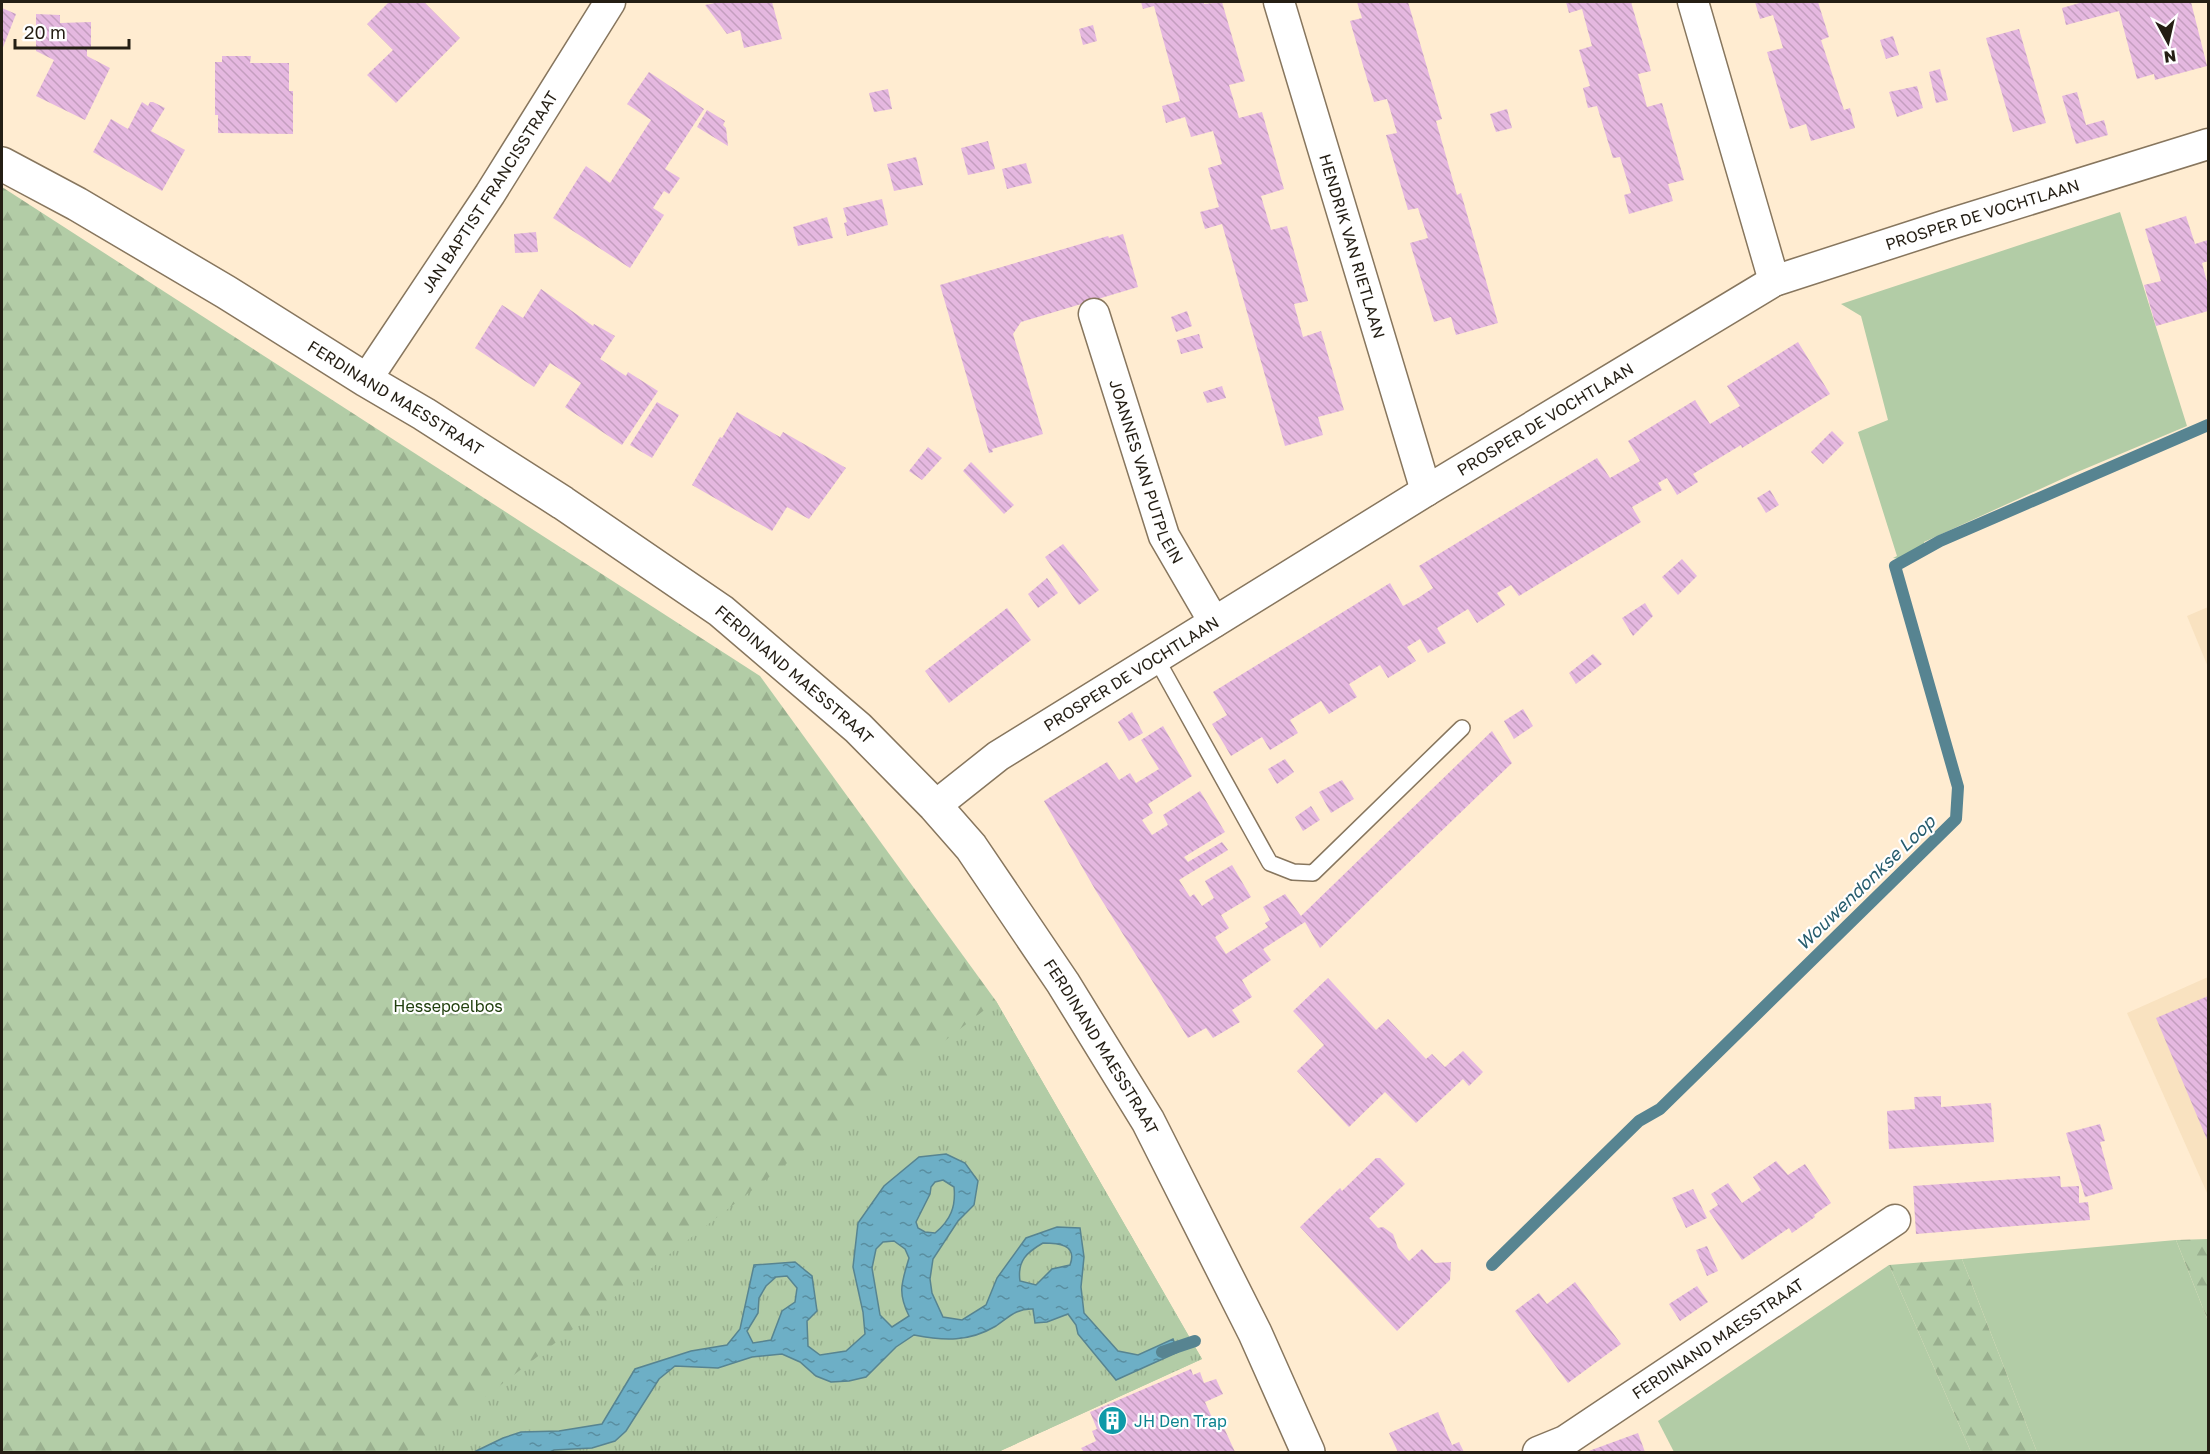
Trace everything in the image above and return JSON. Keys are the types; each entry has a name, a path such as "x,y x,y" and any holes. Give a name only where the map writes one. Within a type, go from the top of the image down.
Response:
{"street":[{"name":"JAN BAPTIST FRANCISSTRAAT","path":"366,380 490,194 610,2"},
{"name":"HENDRIK VAN RIETLAAN","path":"1279,2 1426,491"},
{"path":"1693,2 1774,281"},
{"name":"PROSPER DE VOCHTLAAN","path":"935,806 998,756 1426,491 1774,281 2208,144"},
{"name":"FERDINAND MAESSTRAAT","path":"2,164 87,209 226,292 553,496 721,611 858,728 935,806 971,847 1059,976 1148,1121 1254,1333 1308,1452"},
{"name":"JOANNES VAN PUTPLEIN","path":"1094,314 1164,536 1214,622"},
{"name":"FERDINAND MAESSTRAAT","path":"1538,1452 1565,1441 1895,1220"}],"lane":[{"path":"1156,658 1270,863 1293,872 1313,873 1462,728"}],"shaded area":[{"path":"2208,607 2208,667 2187,616"},
{"path":"2208,977 2208,1195 2127,1013"}],"green space":[{"name":"Hessepoelbos","path":"2,187 760,676 996,1001 1202,1359 998,1452 2,1452"},
{"path":"2120,212 2187,426 2075,473 1924,542 1924,549 1901,559 1893,558 1897,556 1858,432 1888,420 1861,316 1841,304"},
{"path":"996,1001 1202,1359 998,1452 404,1452 484,1398"},
{"path":"2208,1239 2208,1321 2176,1240"},
{"path":"2176,1240 2208,1321 2208,1452 2037,1452 1962,1259"},
{"path":"1962,1259 2037,1452 1971,1452 1889,1265"},
{"path":"1889,1265 1971,1452 1674,1452 1658,1421"}],"water":[{"path":"946,1154 965,1163 978,1181 974,1205 958,1221 933,1259 930,1279 932,1293 943,1317 962,1320 986,1305 997,1278 1026,1238 1057,1227 1080,1228 1084,1257 1081,1287 1084,1313 1118,1351 1138,1355 1173,1339 1178,1352 1116,1380 1078,1334 1076,1325 1068,1314 1047,1322 1035,1323 1033,1309 1027,1309 1013,1314 996,1326 976,1335 946,1339 914,1335 896,1347 866,1377 849,1381 831,1382 816,1376 800,1362 782,1354 752,1357 718,1368 675,1366 659,1379 626,1431 615,1441 592,1448 550,1452 474,1452 521,1432 559,1431 602,1424 635,1369 691,1351 727,1345 740,1329 754,1265 795,1262 812,1276 817,1311 807,1321 808,1346 820,1355 846,1351 865,1334 863,1312 853,1267 858,1223 884,1186 919,1157","holes":["943,1180 954,1187 953,1206 949,1218 935,1233 925,1232 918,1228 916,1222 935,1182","894,1241 905,1249 909,1258 902,1287 903,1300 909,1316 892,1327 880,1315 872,1268 876,1249 883,1242","1043,1243 1065,1246 1069,1249 1072,1258 1070,1265 1052,1269 1036,1285 1020,1281 1019,1274 1024,1258","787,1276 797,1288 795,1302 782,1311 771,1340 753,1343 747,1331 758,1313 759,1298 766,1286 776,1277"]}],"building":[{"path":"389,2 424,2 460,38 396,103 367,75 393,50 367,24"},
{"path":"720,2 772,2 782,39 744,48 740,30 727,34 705,5"},
{"path":"1141,2 1204,2 1204,4 1222,2 1245,81 1229,85 1239,118 1262,112 1284,189 1261,196 1271,230 1287,226 1308,301 1294,304 1303,337 1321,331 1344,410 1318,417 1323,435 1285,446 1222,224 1205,229 1200,212 1219,207 1208,168 1222,164 1213,131 1191,137 1185,117 1166,123 1162,106 1180,101 1154,6 1143,9"},
{"path":"1357,2 1408,2 1442,119 1436,121 1457,195 1461,193 1498,323 1456,335 1451,317 1434,322 1410,243 1428,238 1418,208 1408,210 1386,135 1397,133 1387,99 1374,102 1350,21 1362,18"},
{"path":"1566,2 1631,2 1651,71 1638,74 1647,107 1662,103 1684,180 1668,184 1673,201 1629,214 1624,195 1631,193 1620,157 1613,158 1597,106 1588,108 1583,88 1590,86 1579,50 1592,46 1582,9 1569,13"},
{"path":"1755,2 1818,2 1829,37 1821,40 1844,110 1850,108 1855,128 1811,141 1806,124 1790,129 1767,52 1783,48 1773,15 1760,19"},
{"path":"2083,2 2191,2 2207,66 2155,80 2154,74 2137,79 2119,11 2066,25 2062,8"},
{"path":"2,8 16,14 2,50"},
{"path":"36,14 60,15 60,23 91,22 91,49 87,49 87,56 110,68 85,120 36,96 54,60 36,51"},
{"path":"1093,25 1097,41 1083,45 1079,29"},
{"path":"2019,29 2046,123 2013,132 1986,38"},
{"path":"1893,36 1899,55 1886,59 1880,40"},
{"path":"222,56 251,56 250,63 289,63 289,91 293,91 293,134 218,133 218,115 215,115 215,62 222,62"},
{"path":"1940,69 1948,100 1936,103 1929,72"},
{"path":"649,72 704,109 665,169 680,178 669,194 664,191 653,208 664,215 630,268 553,218 586,166 610,183 651,120 627,104"},
{"path":"1917,86 1923,108 1897,117 1889,92"},
{"path":"888,89 892,109 874,112 869,93"},
{"path":"2077,92 2086,125 2104,120 2108,135 2076,144 2062,96"},
{"path":"142,102 148,106 150,102 153,102 165,108 151,131 185,150 162,191 93,152 111,119 128,129"},
{"path":"1507,109 1512,128 1496,132 1490,114"},
{"path":"707,110 725,121 723,125 726,128 728,146 697,127"},
{"path":"988,141 995,169 968,175 961,148"},
{"path":"916,157 923,185 894,191 887,164"},
{"path":"1026,163 1032,183 1007,189 1002,169"},
{"path":"882,199 888,225 847,236 844,223 847,222 843,208"},
{"path":"2186,216 2195,244 2208,240 2208,261 2202,263 2208,286 2208,311 2156,326 2144,285 2161,281 2145,229"},
{"path":"827,217 833,238 798,246 793,227"},
{"path":"536,232 538,252 515,253 514,234"},
{"path":"1123,234 1138,287 1021,322 1013,334 1043,434 992,449 993,452 989,453 940,285 1108,236 1109,238"},
{"path":"541,289 593,326 594,324 615,336 600,359 626,376 628,372 658,391 622,445 565,407 581,383 550,363 534,387 475,348 502,305 523,318"},
{"path":"1187,311 1192,326 1176,332 1171,317"},
{"path":"1199,334 1203,348 1181,354 1177,340"},
{"path":"1798,342 1830,394 1742,448 1741,445 1693,474 1698,482 1677,495 1667,478 1658,483 1662,490 1632,507 1641,522 1519,596 1511,585 1497,593 1505,605 1477,623 1468,609 1437,628 1446,643 1428,653 1420,639 1407,647 1416,661 1388,678 1380,665 1349,684 1357,697 1329,714 1321,701 1290,720 1298,733 1270,750 1262,737 1231,756 1212,724 1227,715 1213,692 1390,583 1403,606 1418,598 1433,588 1419,566 1597,458 1610,478 1640,461 1628,441 1695,400 1710,424 1740,406 1727,386"},
{"path":"1222,386 1226,398 1207,403 1203,392"},
{"path":"657,402 679,415 652,458 630,445"},
{"path":"737,412 780,437 783,432 846,468 809,519 787,507 772,531 692,485"},
{"path":"1832,431 1844,443 1823,464 1811,452"},
{"path":"928,447 942,458 922,480 909,471"},
{"path":"971,462 1014,505 1004,514 963,471"},
{"path":"1770,490 1779,505 1766,513 1757,498"},
{"path":"1063,544 1099,590 1079,605 1045,557"},
{"path":"1682,559 1697,576 1678,595 1662,577"},
{"path":"1047,578 1058,593 1038,608 1028,594"},
{"path":"1645,603 1653,616 1633,636 1622,618"},
{"path":"1007,608 1031,640 949,703 925,671"},
{"path":"1593,654 1602,664 1576,684 1569,673"},
{"path":"1523,709 1533,726 1514,739 1504,721"},
{"path":"1132,712 1143,733 1129,741 1118,722"},
{"path":"1163,726 1192,776 1148,804 1153,813 1142,820 1152,835 1168,825 1163,815 1200,791 1225,832 1184,857 1188,862 1222,842 1228,850 1179,880 1190,897 1194,894 1202,906 1214,898 1205,881 1232,865 1251,897 1221,915 1229,928 1215,937 1226,954 1268,927 1265,923 1270,920 1263,907 1285,894 1301,916 1492,731 1512,763 1320,948 1305,922 1263,949 1271,960 1242,980 1252,997 1232,1010 1240,1022 1213,1038 1206,1028 1188,1038 1096,891 1044,801 1107,762 1119,780 1130,773 1136,783 1159,769 1141,740"},
{"path":"1285,759 1294,772 1277,784 1268,769"},
{"path":"1342,780 1354,799 1331,813 1319,792"},
{"path":"1311,806 1320,820 1303,831 1295,817"},
{"path":"1328,978 1376,1030 1388,1019 1426,1059 1432,1054 1445,1067 1463,1051 1483,1072 1469,1086 1463,1079 1416,1123 1385,1092 1349,1127 1297,1071 1324,1045 1293,1011"},
{"path":"2208,996 2208,1142 2156,1018"},
{"path":"1941,1096 1941,1107 1991,1103 1994,1142 1889,1149 1887,1111 1915,1109 1914,1097"},
{"path":"2100,1124 2105,1141 2100,1142 2113,1189 2085,1197 2066,1133"},
{"path":"1376,1158 1380,1158 1405,1184 1369,1218 1378,1228 1383,1227 1393,1234 1398,1248 1409,1261 1422,1249 1435,1263 1451,1262 1450,1280 1397,1331 1300,1227 1340,1188 1342,1191"},
{"path":"1776,1161 1788,1175 1805,1164 1831,1203 1792,1233 1789,1228 1742,1260 1709,1211 1718,1205 1711,1194 1728,1183 1742,1203 1761,1190 1753,1177"},
{"path":"2060,1176 2061,1187 2079,1186 2079,1203 2088,1202 2090,1220 1916,1234 1913,1186"},
{"path":"1693,1189 1707,1218 1686,1228 1672,1198"},
{"path":"1707,1246 1718,1271 1707,1276 1696,1250"},
{"path":"1575,1282 1621,1344 1568,1383 1515,1311 1539,1293 1547,1304"},
{"path":"1697,1286 1708,1302 1680,1321 1669,1304"},
{"path":"1191,1369 1193,1375 1200,1372 1204,1383 1216,1379 1223,1394 1205,1402 1214,1422 1220,1419 1235,1452 1084,1452 1081,1448 1096,1441 1092,1431 1097,1429 1090,1412"},
{"path":"1438,1412 1452,1445 1459,1442 1464,1452 1398,1452 1389,1433"},
{"path":"1638,1433 1645,1452 1586,1452"}],"waterway":[{"name":"Wouwendonkse Loop","path":"1492,1265 1639,1121 1660,1109 1956,819 1958,787 1895,566 1940,541 2208,425"},
{"name":"Wouwendonkse Loop","path":"1162,1352 1195,1341"}],"place":[{"name":"JH Den Trap","path":"1113,1421"}]}
